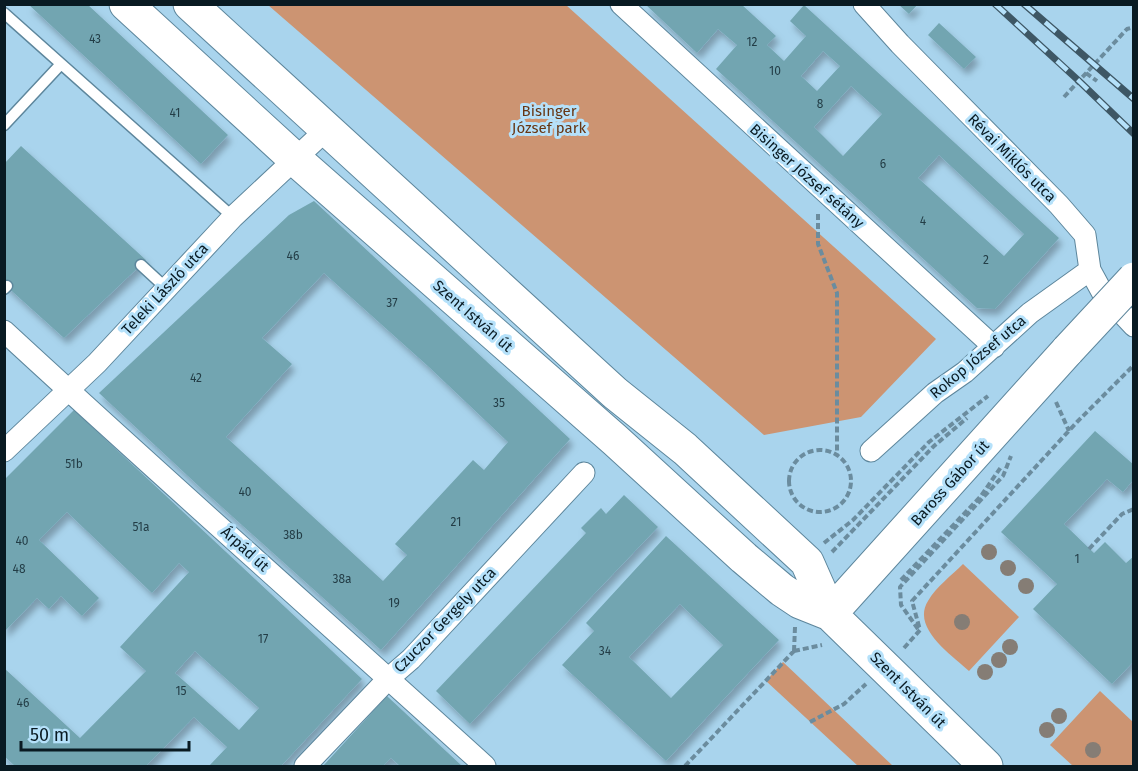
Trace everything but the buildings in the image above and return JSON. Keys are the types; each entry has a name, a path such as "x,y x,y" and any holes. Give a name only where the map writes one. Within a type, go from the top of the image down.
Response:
{"main road":[{"name":"Szent István út","path":"126,4 295,159 615,440 759,571 801,602 830,614 986,766"},
{"name":"Szent István út","path":"190,4 615,393 685,449 807,562 830,614"},
{"name":"Baross Gábor út","path":"830,614 1134,279"}],"street":[{"name":"Bisinger József sétány","path":"621,4 994,347"},
{"name":"Révai Miklós utca","path":"864,4 900,44 1059,205 1085,235 1090,270 1102,292 1134,326"},
{"name":"Teleki László utca","path":"4,451 97,363 233,217 327,129"},
{"name":"Rokop József utca","path":"871,451 935,393 966,372 1030,313 1090,270"},
{"name":"Árpád út","path":"4,331 485,766"},
{"name":"Czuczor Gergely utca","path":"305,766 389,678 411,659 584,473"}],"lane":[{"path":"4,13 233,217"},
{"path":"4,125 61,64"},
{"path":"141,265 166,288"}],"path":[{"path":"1064,97 1119,41 1127,29 1134,27"},
{"path":"1086,73 1097,81"},
{"path":"818,187 818,244 837,293 837,455 844,461 851,480 846,499 839,506 820,513 801,506 793,498 788,478 797,459 816,450 827,450 837,455"},
{"path":"920,630 912,602 1134,365"},
{"path":"819,547 852,520 929,442 992,393"},
{"path":"1055,402 1069,432"},
{"path":"920,630 901,605 900,587 1003,476 1012,454"},
{"path":"1089,549 1122,514 1134,509"},
{"path":"810,722 844,704 885,667 920,630"},
{"path":"685,766 794,651"}],"green space":[{"name":"Bisinger József park","path":"268,5 566,5 936,339 861,417 764,435"},
{"path":"963,564 1019,617 969,671 944,649 929,631 924,611 935,591"},
{"path":"783,662 893,766 858,766 766,681"},
{"path":"1100,691 1133,722 1133,766 1073,766 1050,745"}],"railway":[{"path":"995,4 1134,134"},
{"path":"1024,4 1134,99"}]}
